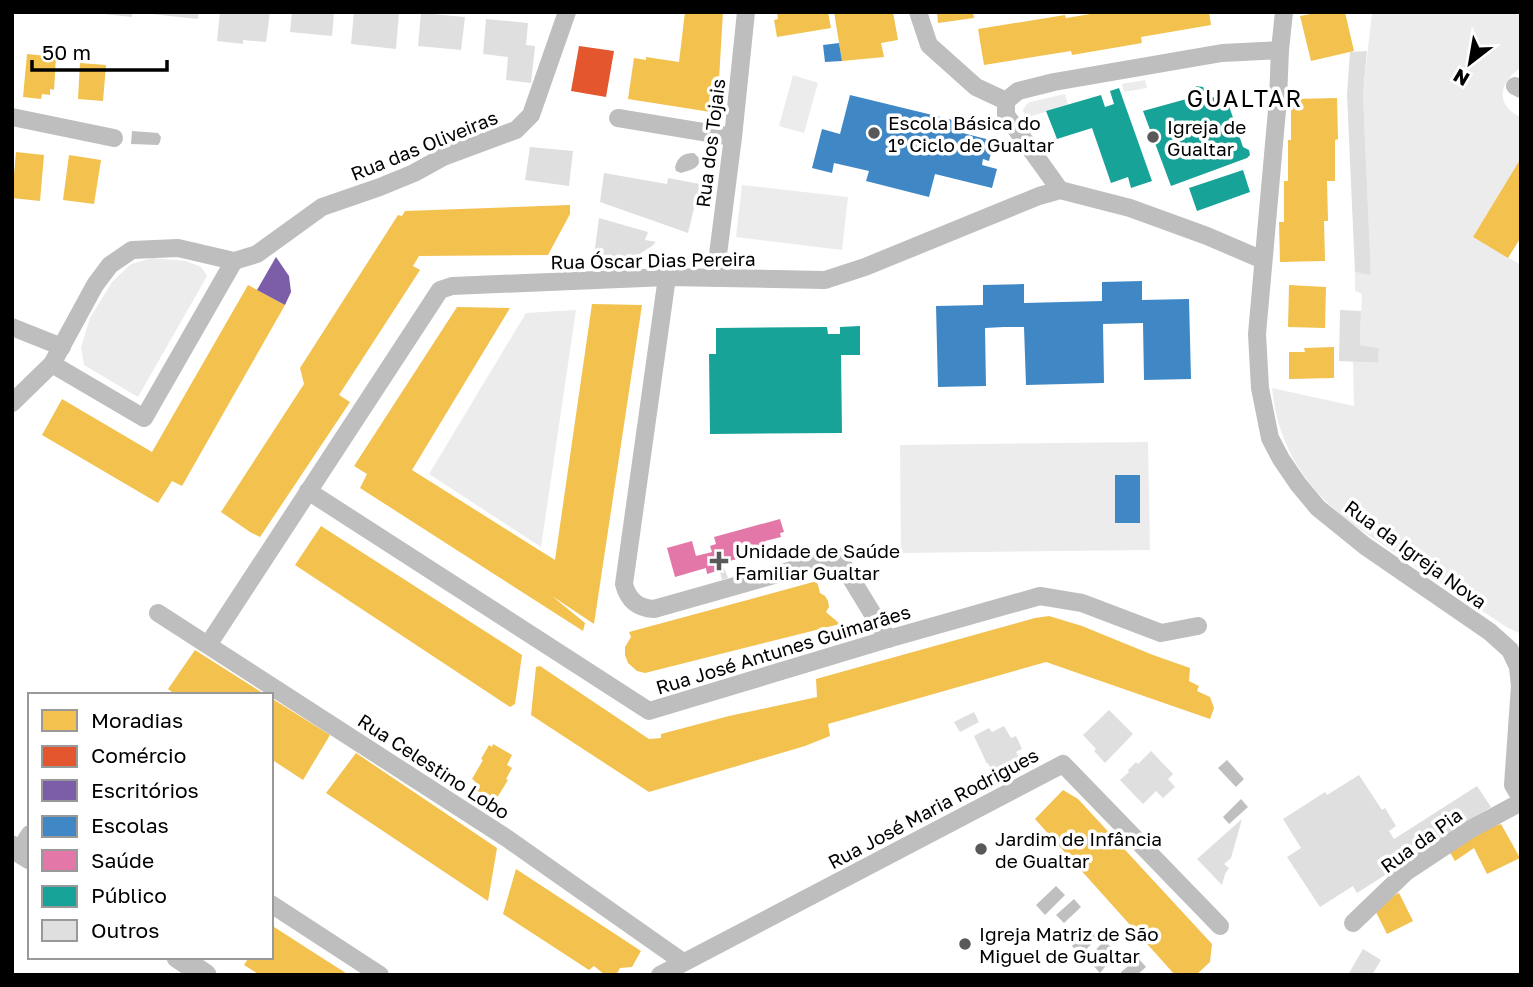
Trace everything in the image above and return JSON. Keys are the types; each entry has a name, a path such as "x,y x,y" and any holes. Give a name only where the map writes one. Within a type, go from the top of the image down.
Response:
{"street":[{"name":"Rua das Oliveiras","path":"234,261 257,254 322,207 380,187 443,157 516,131 531,115 567,12"},
{"name":"Rua dos Tojais","path":"715,278 746,12"},
{"path":"918,12 929,45 976,87 1006,101"},
{"name":"Rua da Igreja Nova","path":"1284,12 1257,334 1260,388 1270,438 1298,485 1318,508 1364,546 1490,632 1510,650 1518,667 1520,686 1513,785 1521,800"},
{"path":"1006,101 1018,91 1054,82 1222,54 1280,50"},
{"path":"1006,101 1006,116 1060,190 1130,208 1263,260"},
{"path":"12,117 114,138"},
{"path":"618,118 733,137"},
{"name":"Rua Óscar Dias Pereira","path":"208,645 440,290 452,286 667,277 825,280 865,267 1039,196 1060,190"},
{"path":"12,403 52,365 95,285 110,265 132,250 178,248 234,261 144,418 52,365"},
{"path":"667,277 624,584 629,597 639,606 654,609 838,557 888,639"},
{"path":"12,327 62,347"},
{"name":"Rua José Antunes Guimarães","path":"308,491 649,711 1040,596 1082,603 1161,633 1198,626"},
{"name":"Rua Celestino Lobo","path":"158,613 508,839 682,962"},
{"name":"Rua José Maria Rodrigues","path":"660,975 1063,764 1220,926"},
{"name":"Rua da Pia","path":"1353,923 1406,872 1521,800"},
{"path":"273,905 380,975"},
{"path":"181,959 205,975"}],"shaded area":[{"path":"1372,12 1521,12 1521,68 1508,80 1503,96 1507,107 1521,118 1521,158 1473,237 1521,265 1521,634 1349,522 1333,508 1296,464 1280,429 1275,409 1272,388 1354,406 1353,362 1378,363 1379,348 1360,345 1362,294 1355,291 1355,272 1371,274 1363,94"},
{"path":"793,75 818,83 804,133 779,126"},
{"path":"1145,80 1147,88 1124,92 1122,84"},
{"path":"1065,94 1068,105 1025,118 1023,110 1030,102"},
{"path":"132,131 158,133 160,142 158,145 131,144"},
{"path":"694,153 699,158 696,167 681,173 676,171 679,158"},
{"path":"742,185 848,197 842,250 736,237"},
{"path":"152,258 186,261 201,267 207,276 138,397 84,365 81,347 90,318 112,282 131,264"},
{"path":"576,310 541,547 429,474 526,313"},
{"path":"1148,442 1150,550 901,553 900,445"},
{"path":"1227,760 1244,779 1236,787 1218,768"},
{"path":"1241,799 1248,807 1229,824 1223,817"},
{"path":"1056,886 1065,895 1045,915 1036,905"},
{"path":"1074,899 1081,907 1064,923 1056,915"},
{"path":"1090,928 1099,937 1080,955 1072,946"},
{"path":"1104,941 1117,952 1100,973 1087,959"},
{"path":"1138,958 1146,967 1137,975 1122,975 1121,972"}],"building: Moradias":[{"path":"685,12 723,12 717,113 628,99 634,58 679,62"},
{"path":"777,12 828,12 831,28 777,37 774,20 778,19"},
{"path":"834,12 893,12 898,40 881,43 884,57 842,61"},
{"path":"937,12 973,12 974,18 938,23"},
{"path":"1103,12 1209,12 1211,25 1141,37 1142,43 1072,55 1071,51 984,65 978,29 1065,15 1066,18"},
{"path":"1311,12 1345,12 1354,51 1311,61 1300,16"},
{"path":"27,54 56,57 54,90 50,89 50,95 42,94 41,99 23,97"},
{"path":"80,63 106,65 103,101 78,99"},
{"path":"1337,98 1335,181 1327,181 1325,261 1280,262 1279,222 1284,222 1284,181 1288,181 1291,99"},
{"path":"16,152 44,155 40,201 12,198"},
{"path":"69,155 101,160 94,204 63,200"},
{"path":"1521,158 1521,237 1508,258 1473,237"},
{"path":"570,205 570,214 548,255 419,256 413,266 420,270 339,395 350,402 260,537 221,512 304,384 300,368 398,215 402,216 405,211"},
{"path":"248,285 285,305 182,486 172,481 158,503 42,435 62,399 152,452"},
{"path":"1289,285 1326,287 1325,328 1288,327"},
{"path":"592,304 642,305 594,624 552,596 585,623 583,631 360,488 367,474 354,466 457,307 510,308 412,470 555,560"},
{"path":"1334,347 1334,378 1289,379 1289,352 1305,352 1304,348"},
{"path":"321,526 522,655 515,704 510,707 295,565"},
{"path":"817,581 820,593 828,601 826,612 840,624 645,673 637,671 628,663 625,647 631,637 629,632"},
{"path":"1049,616 1190,668 1189,681 1199,686 1197,691 1210,697 1214,708 1210,719 1046,662 828,724 830,736 805,746 649,792 531,715 536,667 540,666 649,739 661,738 661,734 729,716 817,697 816,679"},
{"path":"195,650 263,693 173,693 168,689"},
{"path":"273,699 330,735 303,780 273,760"},
{"path":"493,744 512,755 507,765 512,768 506,779 508,780 495,801 471,787 475,781 472,779 483,760 481,759 489,745 492,747"},
{"path":"356,753 497,848 488,901 326,793"},
{"path":"1063,790 1078,799 1212,944 1210,962 1196,975 1175,975 1035,819"},
{"path":"1501,824 1520,858 1487,874 1474,848 1455,861 1446,846 1465,835"},
{"path":"516,869 641,951 632,967 620,968 616,975 605,975 594,966 589,970 503,914"},
{"path":"1399,893 1413,921 1387,934 1373,906"},
{"path":"273,926 349,975 260,975 244,965 248,959 273,959"}],"building: Comércio":[{"path":"579,46 614,51 606,97 571,91"}],"building: Escritórios":[{"path":"276,257 289,276 291,292 285,305 257,290"}],"building: Escolas":[{"path":"839,43 842,61 825,62 823,45"},
{"path":"850,95 957,121 955,131 994,141 989,161 983,159 982,165 997,169 992,188 935,174 929,197 866,181 869,171 834,163 832,173 812,168 822,129 840,134"},
{"path":"1142,281 1142,300 1189,299 1191,379 1144,380 1143,323 1103,324 1104,383 1026,385 1024,327 1004,327 985,328 986,386 938,387 936,306 983,305 983,285 1024,284 1024,303 1102,301 1102,282"},
{"path":"1115,475 1140,475 1140,523 1115,523"}],"building: Saúde":[{"path":"780,519 784,532 780,533 781,537 765,541 767,551 718,564 720,570 707,574 706,568 675,577 667,548 692,541 696,556 712,552 710,546 716,544 714,537"}],"building: Público":[{"path":"1196,86 1203,87 1206,93 1229,106 1243,147 1249,150 1250,155 1171,186 1143,111 1190,98"},
{"path":"1119,88 1152,181 1131,188 1128,177 1111,183 1092,128 1057,139 1046,111 1101,95 1105,107 1114,104 1110,91"},
{"path":"1243,170 1250,192 1197,211 1189,188"},
{"path":"860,326 860,355 841,355 842,433 710,434 709,354 716,354 716,328 827,327 828,334 840,334 840,327"}],"building: Outros":[{"path":"132,12 132,17 104,14"},
{"path":"151,12 199,12 198,19"},
{"path":"220,12 270,12 266,42 243,40 243,44 217,41"},
{"path":"292,12 334,12 332,36 290,32"},
{"path":"354,12 399,12 396,49 351,44"},
{"path":"421,13 465,17 461,50 418,46"},
{"path":"486,19 528,23 526,45 535,46 531,83 506,80 508,57 483,54"},
{"path":"1367,51 1363,94 1371,275 1355,272 1347,94 1350,52"},
{"path":"530,147 573,151 569,186 525,180"},
{"path":"604,173 667,184 668,178 700,184 688,233 600,202"},
{"path":"599,218 648,232 645,240 656,242 636,256 594,256"},
{"path":"1340,310 1361,311 1360,345 1379,348 1378,363 1339,361"},
{"path":"722,563 728,578 722,580 718,564"},
{"path":"1109,710 1133,734 1105,763 1083,735"},
{"path":"974,712 979,722 960,732 954,722"},
{"path":"1004,726 1011,738 1016,736 1022,749 1016,752 1019,757 1013,760 1016,766 994,775 974,736 989,728 992,732"},
{"path":"1151,751 1173,774 1168,779 1175,787 1163,798 1156,791 1143,804 1120,780 1136,762 1138,764"},
{"path":"1359,775 1396,826 1389,831 1394,839 1477,786 1491,807 1357,893 1353,886 1320,907 1287,857 1301,848 1283,819 1325,792 1327,795"},
{"path":"1242,819 1231,858 1224,864 1229,868 1222,885 1197,859"},
{"path":"1363,949 1381,960 1372,975 1348,975"}],"place":[{"name":"Escola Básica do 1º Ciclo de Gualtar","path":"874,133"},
{"name":"Igreja de Gualtar","path":"1153,137"},
{"name":"Unidade de Saúde Familiar Gualtar","path":"719,561"},
{"name":"Jardim de Infância de Gualtar","path":"981,849"},
{"name":"Igreja Matriz de São Miguel de Gualtar","path":"965,944"}],"district":[{"name":"GUALTAR","path":"1245,98"}]}
